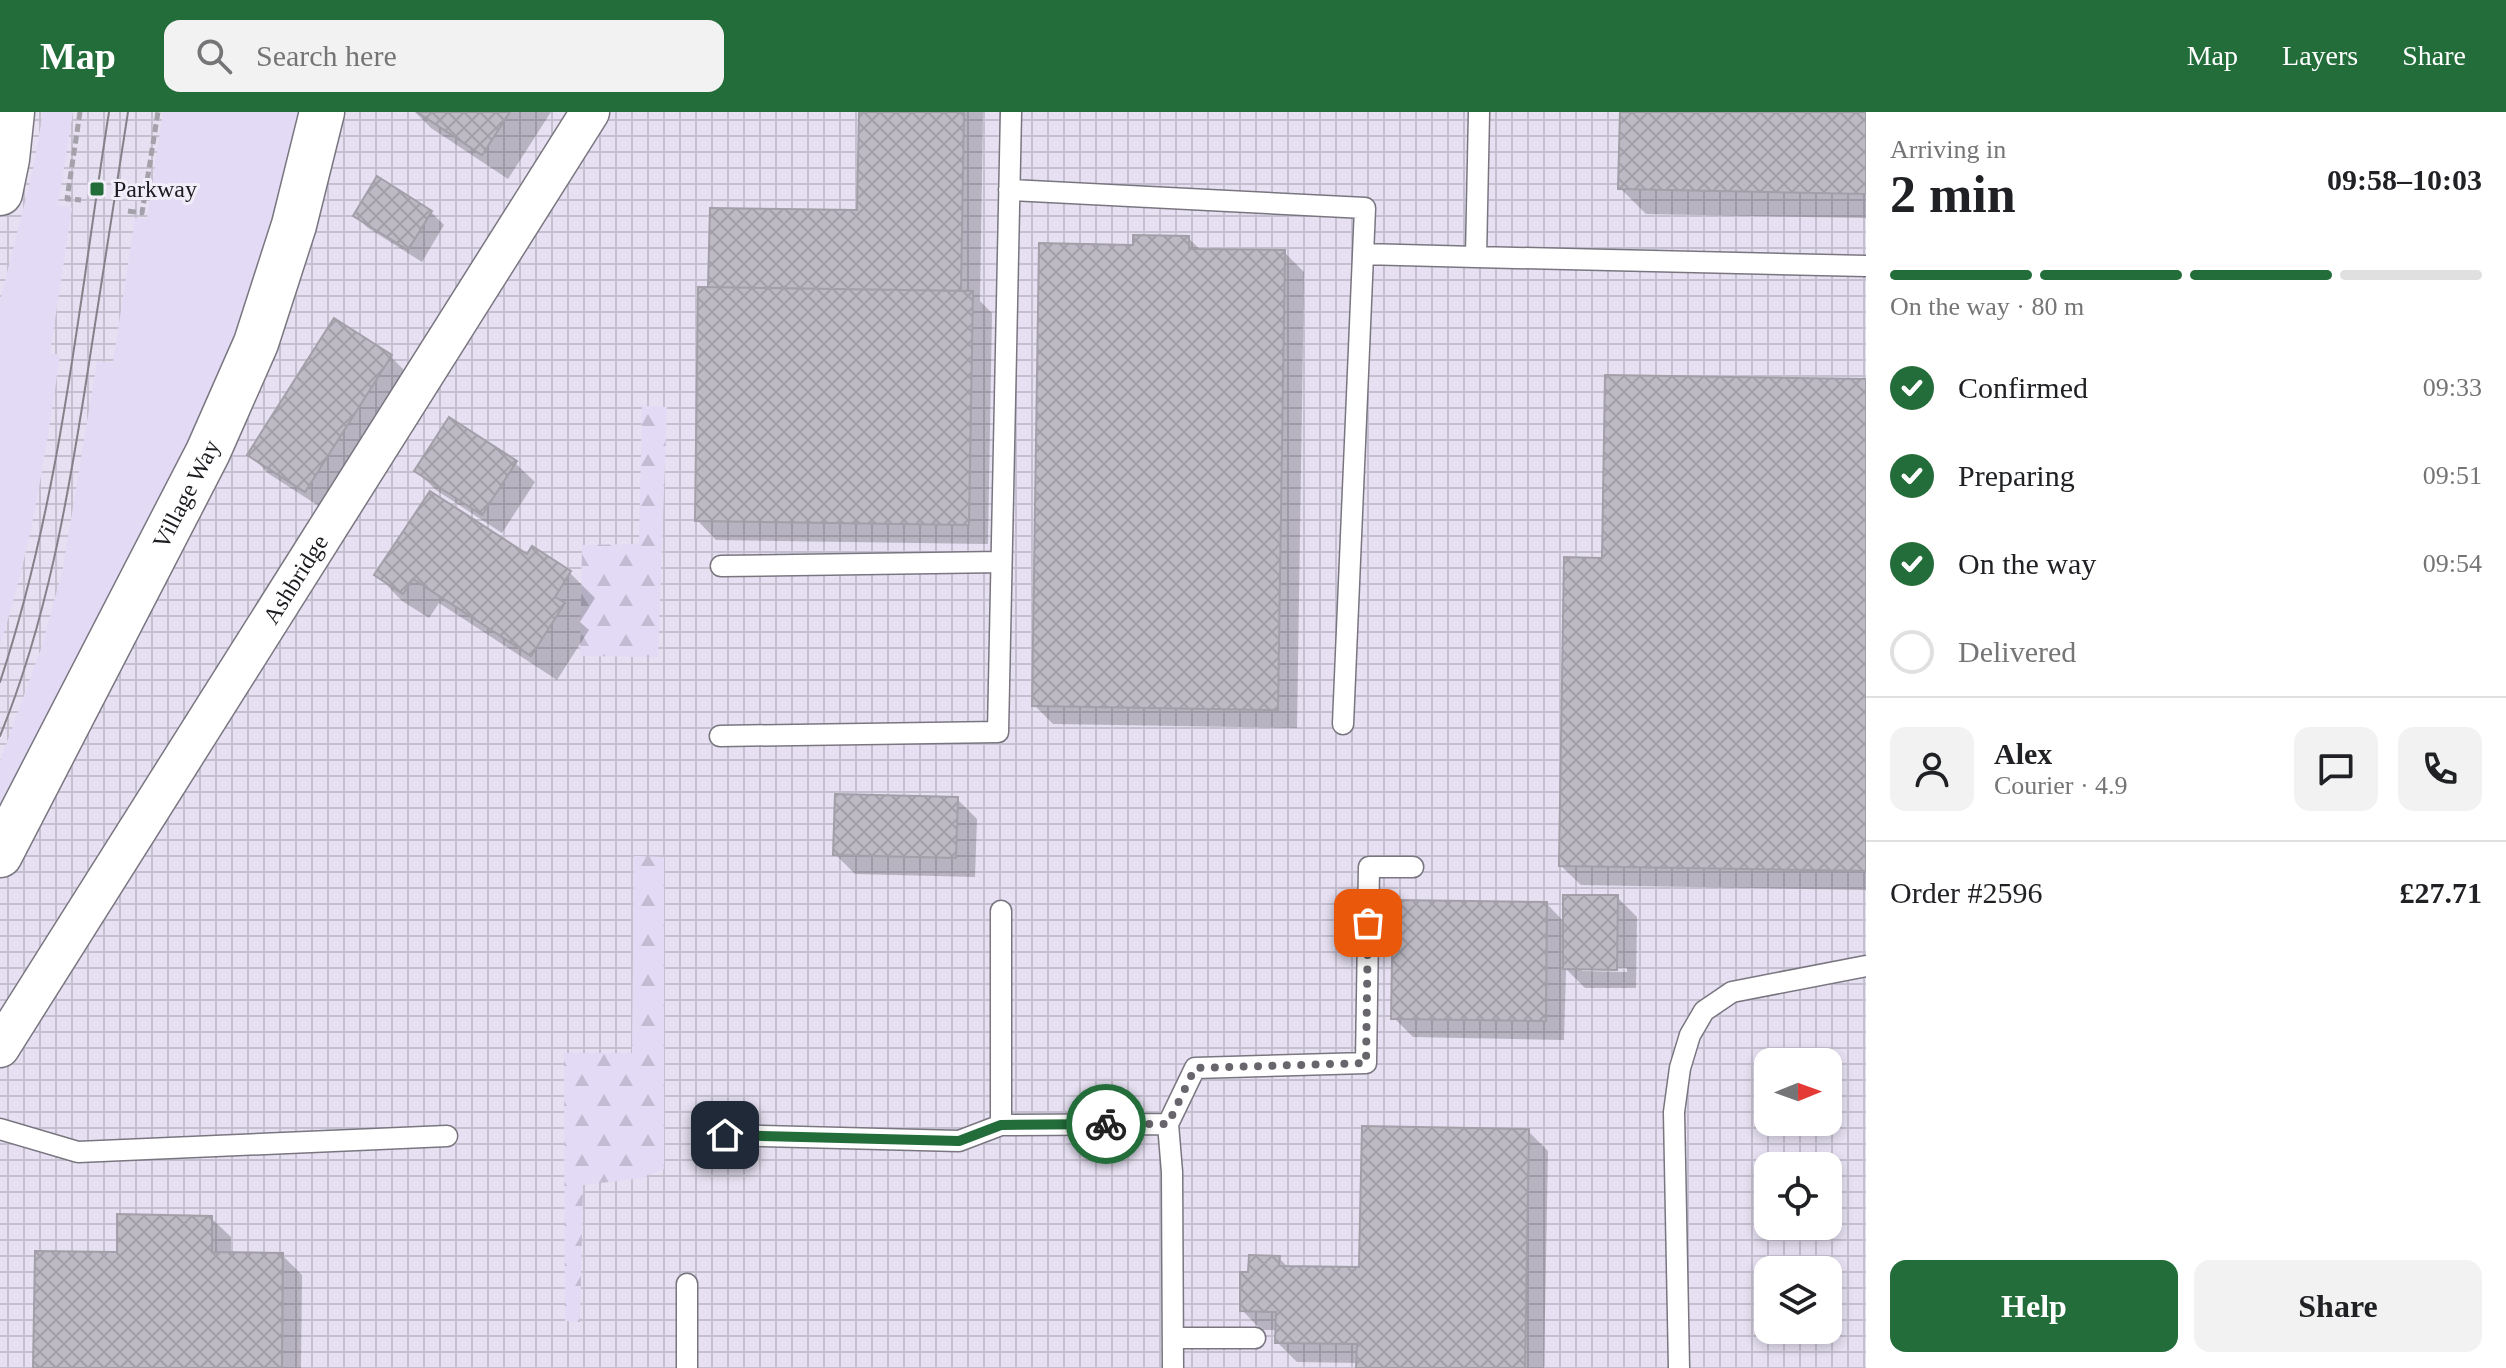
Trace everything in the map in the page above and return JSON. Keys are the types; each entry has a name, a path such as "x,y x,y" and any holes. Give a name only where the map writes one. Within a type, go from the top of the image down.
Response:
{"highway":[{"path":"0,193 12,112"},
{"name":"Village Way","path":"0,855 201,465 256,343 294,225 322,112"}],"street":[{"name":"Ashbridge","path":"0,1048 590,112"}],"lane":[{"path":"720,736 998,732 1011,112"},
{"path":"1476,257 1479,112"},
{"path":"1009,190 1365,208 1343,724"},
{"path":"1363,254 1866,266"},
{"path":"721,566 1001,562"},
{"path":"1173,1368 1172,1172 1168,1124 1195,1068 1366,1063 1369,867 1413,867"},
{"path":"1001,911 1001,1125"},
{"path":"1679,1368 1674,1112 1680,1068 1690,1035 1704,1011 1732,992 1866,966"},
{"path":"725,1135 959,1141 1001,1125 1168,1124"},
{"path":"0,1129 78,1152 447,1136"},
{"path":"687,1284 687,1368"},
{"path":"1173,1338 1255,1338"}],"path":[{"path":"80,112 67,199 81,200"},
{"path":"128,211 142,213 158,112"}],"shaded area":[{"path":"0,112 1866,112 1866,1368 0,1368"}],"green space":[{"path":"43,112 73,112 58,205 72,208 50,353 60,355 49,428 29,538 0,645 0,301 33,170"},
{"path":"163,112 302,112 294,154 220,385 0,814 0,761 42,646 63,568 97,361 113,363 135,218 147,219"},
{"path":"642,406 667,407 658,657 580,656 582,545 639,544"},
{"path":"634,856 664,857 664,1169 643,1178 583,1185 580,1322 565,1321 564,1053 632,1053"}],"building":[{"path":"417,112 510,112 482,155"},
{"path":"859,112 964,112 961,291 708,287 710,208 857,210"},
{"path":"1620,112 1866,112 1866,194 1618,189"},
{"path":"377,176 432,211 408,250 353,216"},
{"path":"1133,235 1189,236 1189,249 1285,250 1278,710 1032,706 1039,243 1133,245"},
{"path":"698,287 973,291 969,525 695,521"},
{"path":"334,318 392,355 305,492 247,455"},
{"path":"1605,375 1866,379 1866,871 1559,866 1564,557 1602,558"},
{"path":"449,417 517,461 482,515 414,471"},
{"path":"430,491 527,554 532,546 571,571 555,597 565,603 531,656 413,579 403,594 374,575"},
{"path":"835,794 958,797 956,858 833,855"},
{"path":"1563,895 1618,895 1617,970 1563,969"},
{"path":"1393,900 1547,902 1546,1021 1391,1019"},
{"path":"1362,1126 1529,1129 1525,1368 1356,1368 1357,1344 1275,1343 1276,1312 1240,1311 1240,1272 1248,1272 1249,1255 1280,1256 1279,1266 1359,1267"},
{"path":"117,1214 212,1216 212,1252 283,1253 282,1368 33,1368 35,1251 117,1252"}],"tram line":[{"path":"0,682 39,542 53,471 109,112"},
{"path":"0,736 31,648 64,513 128,112"}],"way so far":[{"path":"1106,1124 1168,1124 1195,1068 1366,1063 1368,923"}],"place":[{"name":"Parkway","path":"97,189"}],"route":[{"path":"725,1135 959,1141 1001,1125 1106,1124"}]}
